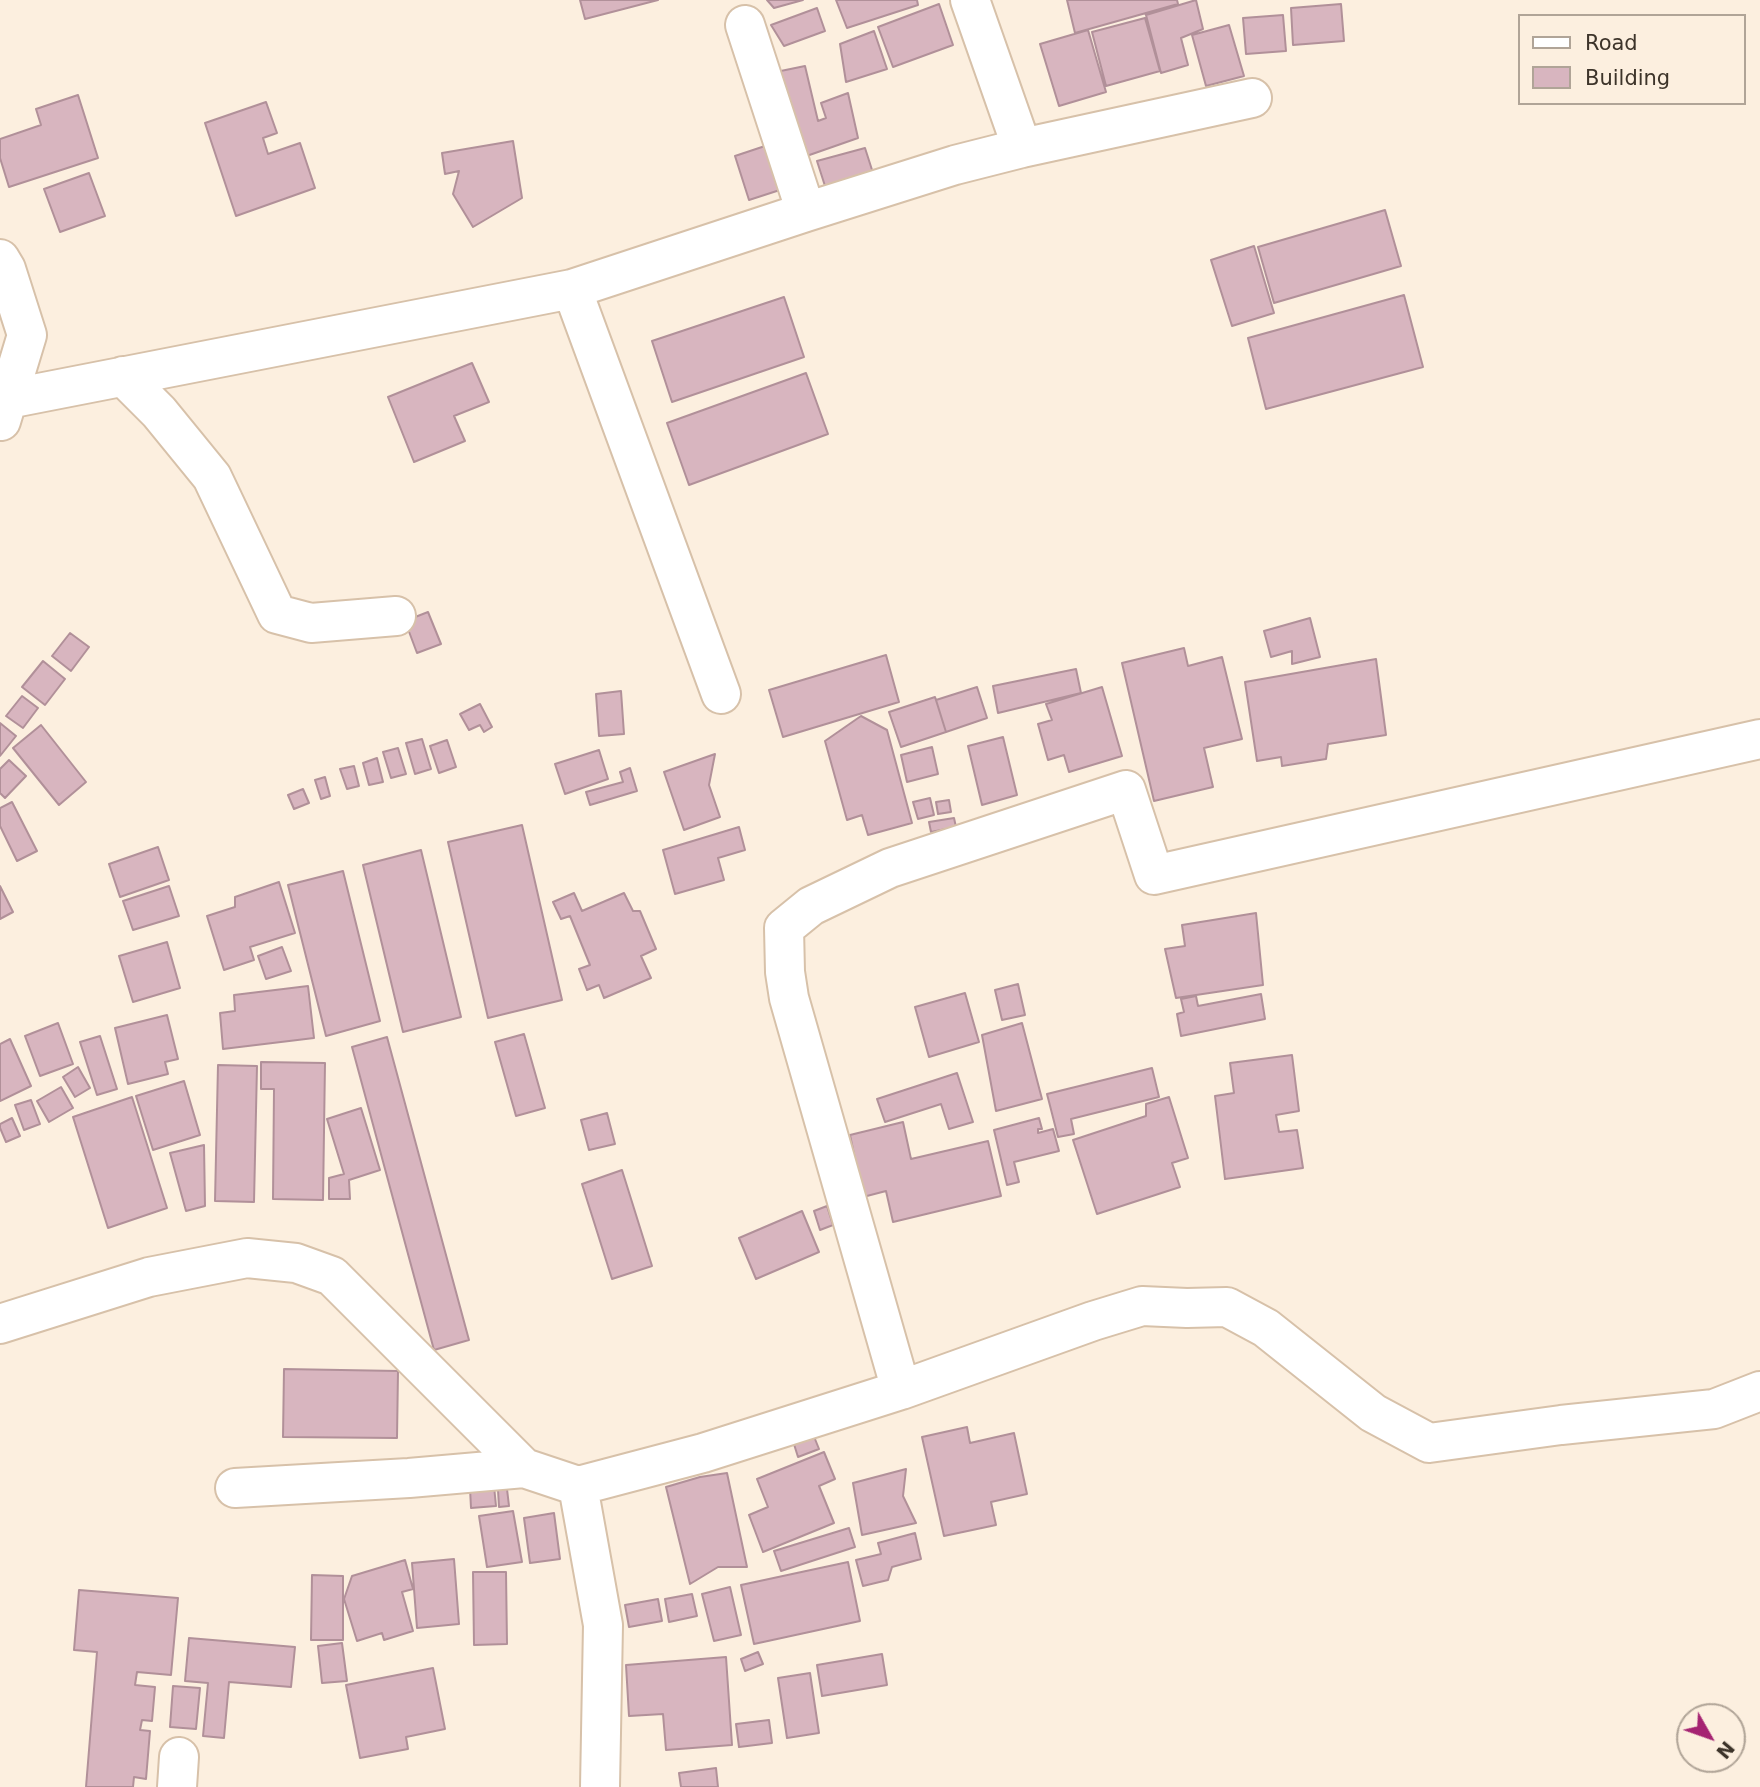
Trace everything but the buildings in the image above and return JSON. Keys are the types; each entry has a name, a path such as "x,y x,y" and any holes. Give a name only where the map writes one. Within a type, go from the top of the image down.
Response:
{"street":[{"path":"970,0 1022,148"},
{"path":"745,25 806,212"},
{"path":"4,411 123,376 572,289 955,165 1252,98"},
{"path":"0,258 27,335 4,411"},
{"path":"572,289 721,694"},
{"path":"123,376 159,412 212,477 278,614 311,623 396,616"},
{"path":"901,1390 789,998 785,972 784,928 811,906 890,868 1126,790 1154,875 1760,738"},
{"path":"0,1324 149,1277 247,1258 296,1263 332,1276 524,1468"},
{"path":"235,1488 524,1468 578,1486 703,1453 901,1390 1142,1306 1227,1307 1266,1328 1373,1413 1429,1443 1561,1425 1714,1409 1760,1391"},
{"path":"578,1486 603,1625 600,1787"}]}
